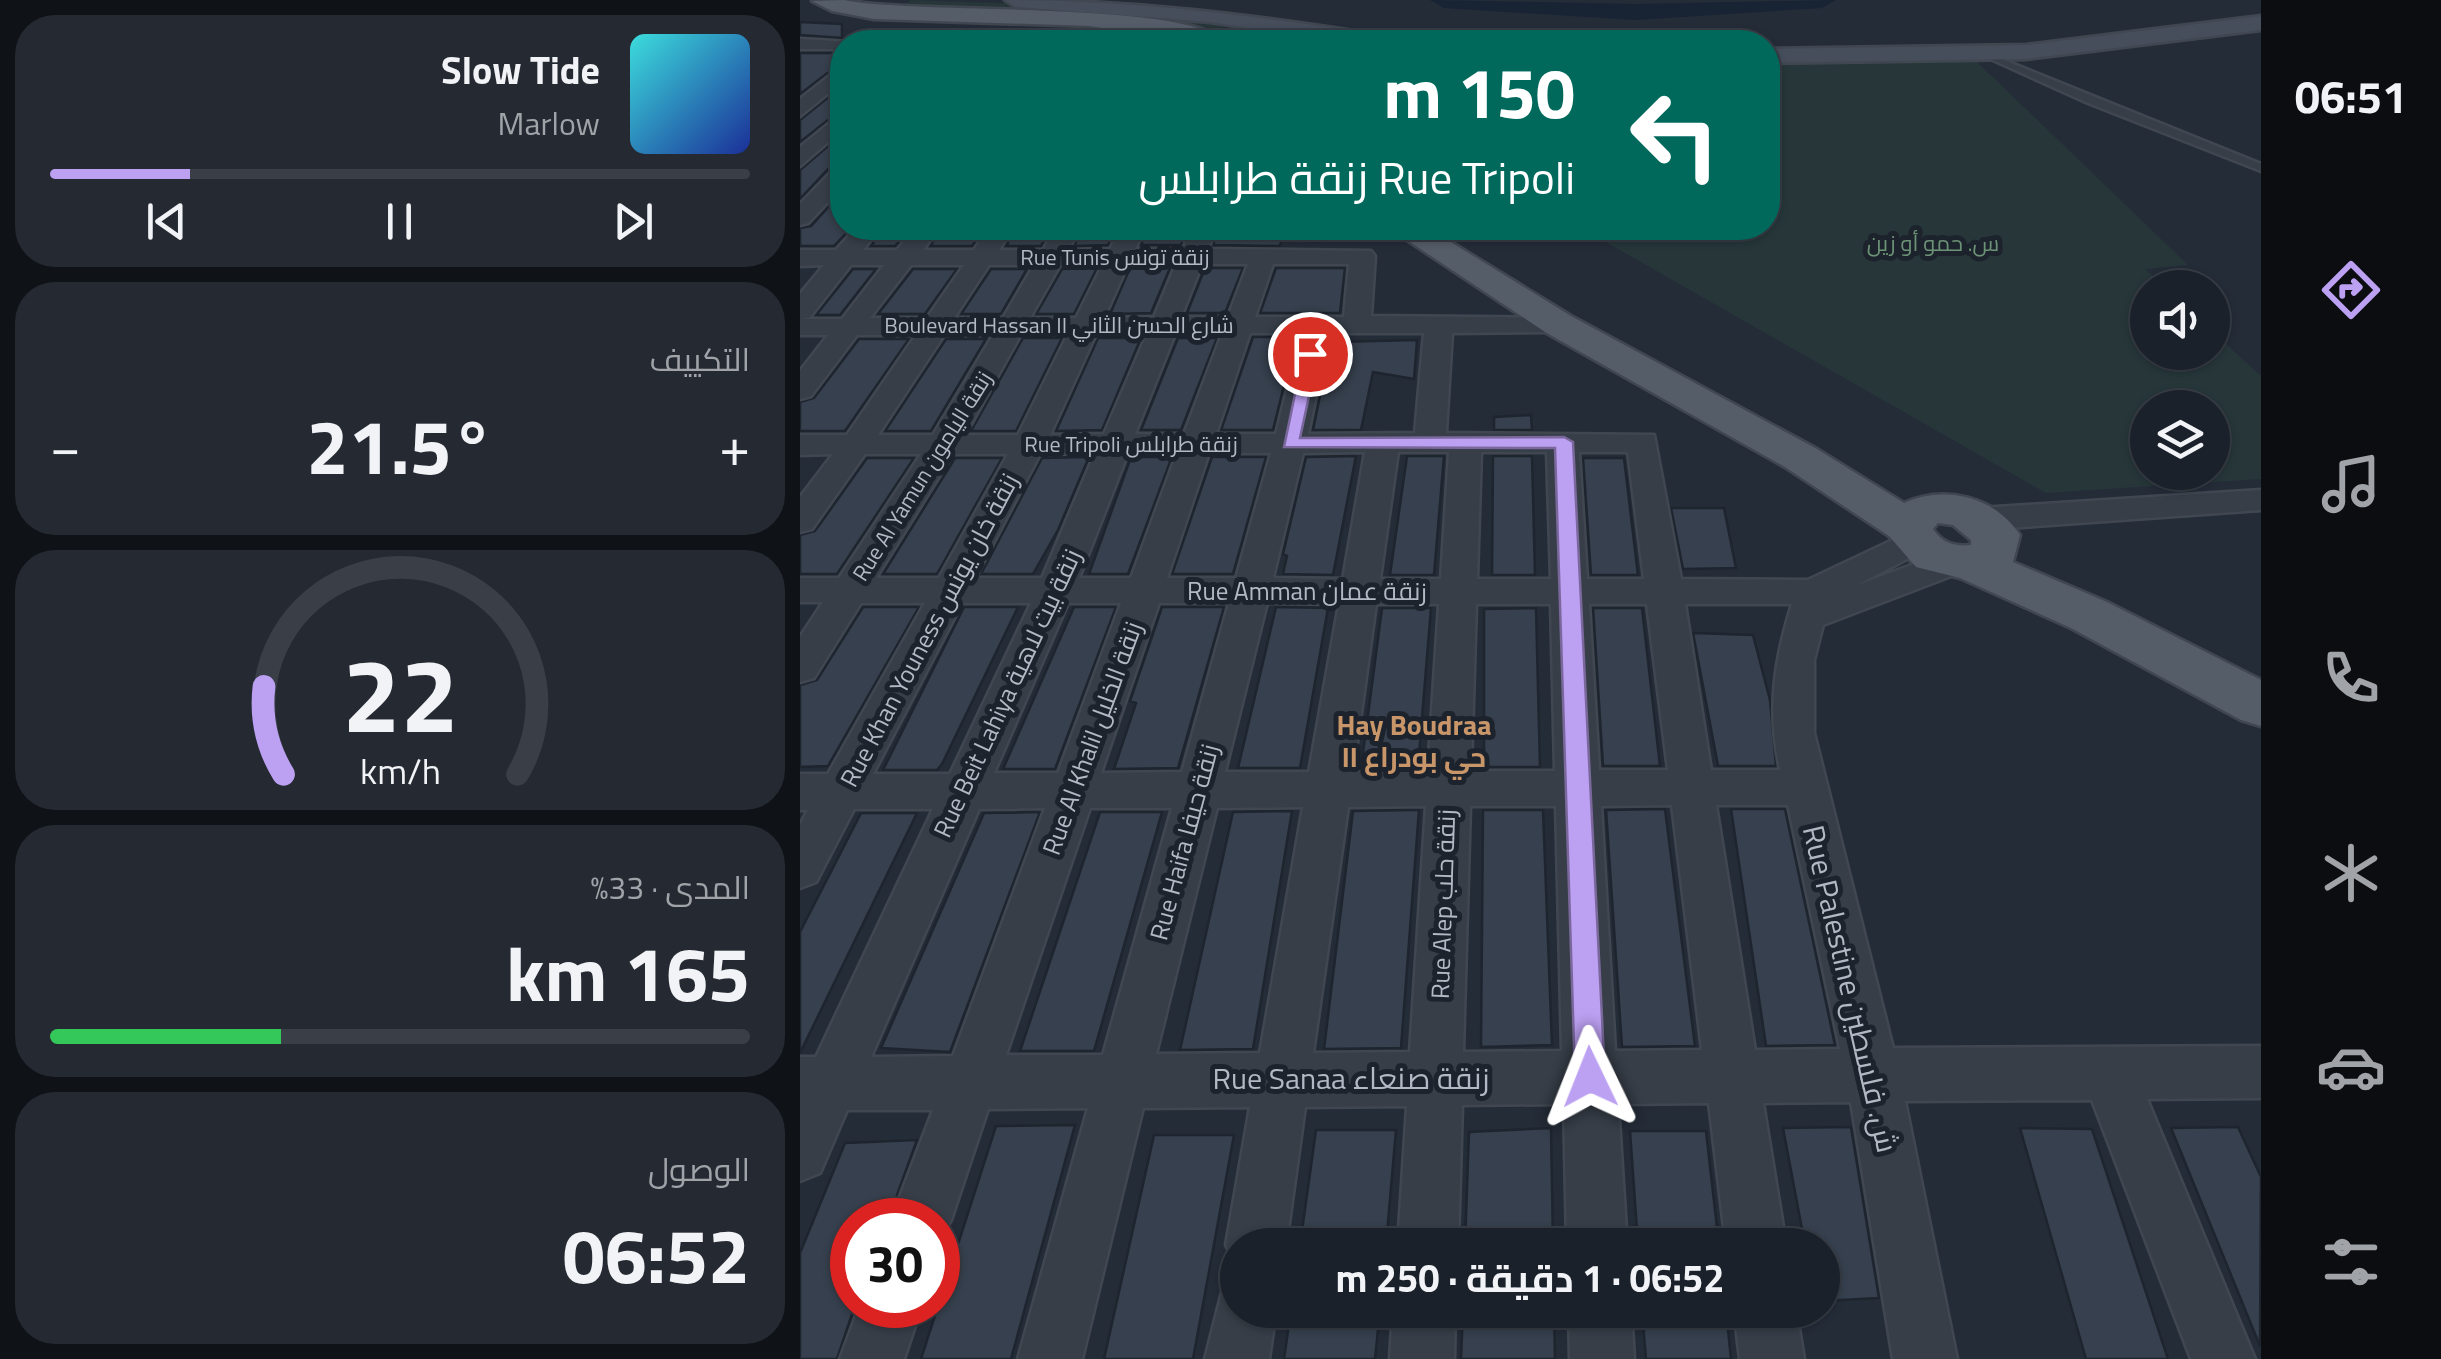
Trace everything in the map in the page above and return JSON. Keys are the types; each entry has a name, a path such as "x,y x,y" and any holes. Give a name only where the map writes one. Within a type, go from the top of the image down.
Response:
{"main road":[{"path":"815,0 854,12 891,9 1086,17 1153,30"},
{"path":"823,1 833,0"},
{"path":"846,0 891,9"},
{"path":"1016,0 1210,14 1307,30"},
{"path":"1780,56 1987,54 2261,22"},
{"path":"1425,240 1558,324 2261,705"}],"street":[{"path":"800,44 830,44"},
{"path":"800,67 830,47"},
{"path":"801,109 830,83"},
{"path":"801,109 830,106"},
{"path":"800,159 830,130"},
{"path":"800,218 821,195"},
{"path":"800,311 858,240"},
{"path":"800,390 918,240"},
{"path":"800,521 856,445 993,240"},
{"name":"Rue Al Yamun زنقة اليامون","path":"800,668 943,445 1061,240"},
{"path":"1282,256 1289,240"},
{"name":"Rue Tunis زنقة تونس","path":"800,258 1052,257 1126,242 1198,242 1282,256 1362,256 1337,325"},
{"name":"Rue Khan Youness زنقة خان يونس","path":"800,868 821,791 952,590 1126,242"},
{"name":"Rue Beit Lahiya زنقة بيت لاهية","path":"800,1154 815,1084 962,791 1055,590 1119,444 1198,242"},
{"name":"Rue Al Khalil زنقة الخليل","path":"929,1198 1238,325 1282,256"},
{"name":"Rue Alep زنقة حلب","path":"1429,1228 1456,592 1439,324"},
{"name":"Boulevard Hassan II شارع الحسن الثاني","path":"800,327 1558,324"},
{"name":"Rue Haifa زنقة حيفا","path":"1050,1359 1290,444 1337,325"},
{"path":"1564,442 1596,1228"},
{"name":"Rue Tripoli زنقة طرابلس","path":"800,445 1643,442 1664,592"},
{"path":"1259,1228 1383,443"},
{"path":"1811,606 1952,538 2261,500"},
{"name":"Rue Amman زنقة عمان","path":"800,590 1664,592 1811,606"},
{"path":"1664,592 1754,1228"},
{"name":"Rue Palestine ش. فلسطين","path":"1811,606 1798,639 1791,681 1794,733 1873,1075 1926,1359"},
{"path":"821,791 1804,786"},
{"path":"2109,1074 2223,1359"},
{"name":"Rue Sanaa زنقة صنعاء","path":"815,1084 2260,1075"},
{"path":"872,1359 883,1328"},
{"path":"1236,1359 1242,1328"},
{"path":"1422,1359 1423,1328"},
{"path":"1601,1328 1602,1359"},
{"path":"1768,1328 1772,1359"}],"lane":[{"path":"1987,54 2091,102 2261,168"}],"green space":[{"path":"911,0 1093,6 1237,20 1218,29 1086,10 905,5"},
{"name":"س. حمو أو زين","path":"1974,59 2188,265 2130,270 2130,370 2230,370 2230,348 2261,376 2261,479 2230,481 2230,390 2130,390 2130,488 2046,493 1602,240 1780,240 1780,60"}],"building":[{"path":"800,22 842,24 842,30 830,30 830,37 800,35"},
{"path":"800,53 830,53 830,71 800,94"},
{"path":"830,96 830,118 800,142 800,120"},
{"path":"830,144 830,167 800,199 800,170"},
{"path":"830,205 830,240 840,240 834,246 800,246 800,228 811,226"},
{"path":"875,240 900,240 895,246 871,246"},
{"path":"934,240 976,240 972,246 930,246"},
{"path":"1010,240 1045,240 1041,246 1006,246"},
{"path":"1077,240 1111,240 1108,245 1074,246"},
{"path":"1143,240 1183,240 1181,245 1141,245"},
{"path":"1215,240 1281,240 1280,246 1213,245"},
{"path":"1097,268 1074,314 1036,314 1062,269"},
{"path":"1130,268 1170,268 1151,313 1110,314"},
{"path":"1205,268 1243,268 1225,313 1187,313"},
{"path":"1276,268 1345,268 1340,313 1260,313"},
{"path":"853,269 876,269 840,315 816,315"},
{"path":"913,269 957,269 925,314 878,314"},
{"path":"991,269 1027,269 1001,314 961,314"},
{"path":"1253,337 1296,337 1273,430 1221,430"},
{"path":"1332,337 1337,337 1336,342 1417,340 1414,379 1373,372 1361,430 1313,430"},
{"path":"1023,338 1062,338 1016,431 971,431"},
{"path":"1098,338 1141,338 1102,430 1056,431"},
{"path":"1178,338 1217,338 1181,430 1141,430"},
{"path":"859,339 909,339 845,431 800,431 800,402 814,398"},
{"path":"946,339 986,339 931,431 885,431"},
{"path":"1531,415 1532,430 1494,430 1494,417"},
{"path":"1356,456 1333,575 1283,574 1287,556 1283,554 1306,457"},
{"path":"1407,456 1444,456 1434,575 1390,575"},
{"path":"1493,456 1532,456 1535,575 1492,575"},
{"path":"1089,457 1058,530 1033,574 981,574 1042,458"},
{"path":"1131,457 1172,457 1128,574 1089,574"},
{"path":"1212,457 1266,457 1233,574 1172,574"},
{"path":"867,458 914,458 837,574 800,574 800,535 815,531"},
{"path":"955,458 1002,458 937,574 883,574"},
{"path":"1583,458 1624,458 1638,575 1591,575"},
{"path":"1671,508 1724,508 1736,568 1683,569"},
{"path":"863,607 919,607 828,766 800,767 800,685 817,680"},
{"path":"964,607 1018,607 942,764 937,770 883,770"},
{"path":"1074,607 1116,607 1055,769 1003,769"},
{"path":"1162,607 1224,607 1178,768 1114,769 1136,703 1130,701"},
{"path":"1276,607 1328,608 1300,768 1238,768"},
{"path":"1382,608 1431,608 1418,767 1361,768"},
{"path":"1536,608 1540,767 1484,767 1484,609"},
{"path":"1593,608 1642,608 1660,766 1603,766"},
{"path":"1693,633 1753,635 1770,700 1776,766 1718,766"},
{"path":"1665,809 1695,1046 1622,1047 1606,810"},
{"path":"1731,809 1785,809 1835,1045 1766,1046"},
{"path":"1419,810 1401,1048 1324,1049 1353,811"},
{"path":"1483,810 1543,810 1552,1045 1481,1047"},
{"path":"1292,811 1253,1049 1180,1050 1233,812"},
{"path":"1040,812 950,1052 881,1048 984,813"},
{"path":"1100,812 1162,812 1094,1051 1020,1051"},
{"path":"861,813 917,813 800,1053 800,932"},
{"path":"1075,1125 1011,1359 921,1359 931,1328 960,1328 960,1238 996,1126"},
{"path":"1851,1127 1879,1298 1840,1300 1840,1228 1802,1228 1783,1128"},
{"path":"2238,1127 2261,1177 2260,1346 2171,1128"},
{"path":"1551,1128 1553,1228 1466,1228 1469,1132"},
{"path":"2020,1128 2092,1129 2168,1359 2086,1359"},
{"path":"1316,1130 1396,1130 1387,1228 1302,1228"},
{"path":"1630,1131 1706,1131 1717,1228 1637,1228"},
{"path":"1154,1135 1234,1135 1193,1359 1104,1359"},
{"path":"917,1140 896,1198 830,1198 830,1328 847,1328 837,1359 800,1359 800,1253 845,1143"},
{"path":"1288,1328 1378,1328 1375,1359 1284,1359"},
{"path":"1462,1328 1554,1328 1555,1359 1461,1359"},
{"path":"1643,1328 1728,1328 1731,1359 1646,1359"}],"waterway":[{"path":"1444,0 1635,12 1822,0"}],"district":[{"name":"Hay Boudraa II حي بودراع","path":"1414,741"}],"route":[{"path":"1310,354 1290,444 1564,442 1590,1077"}]}
